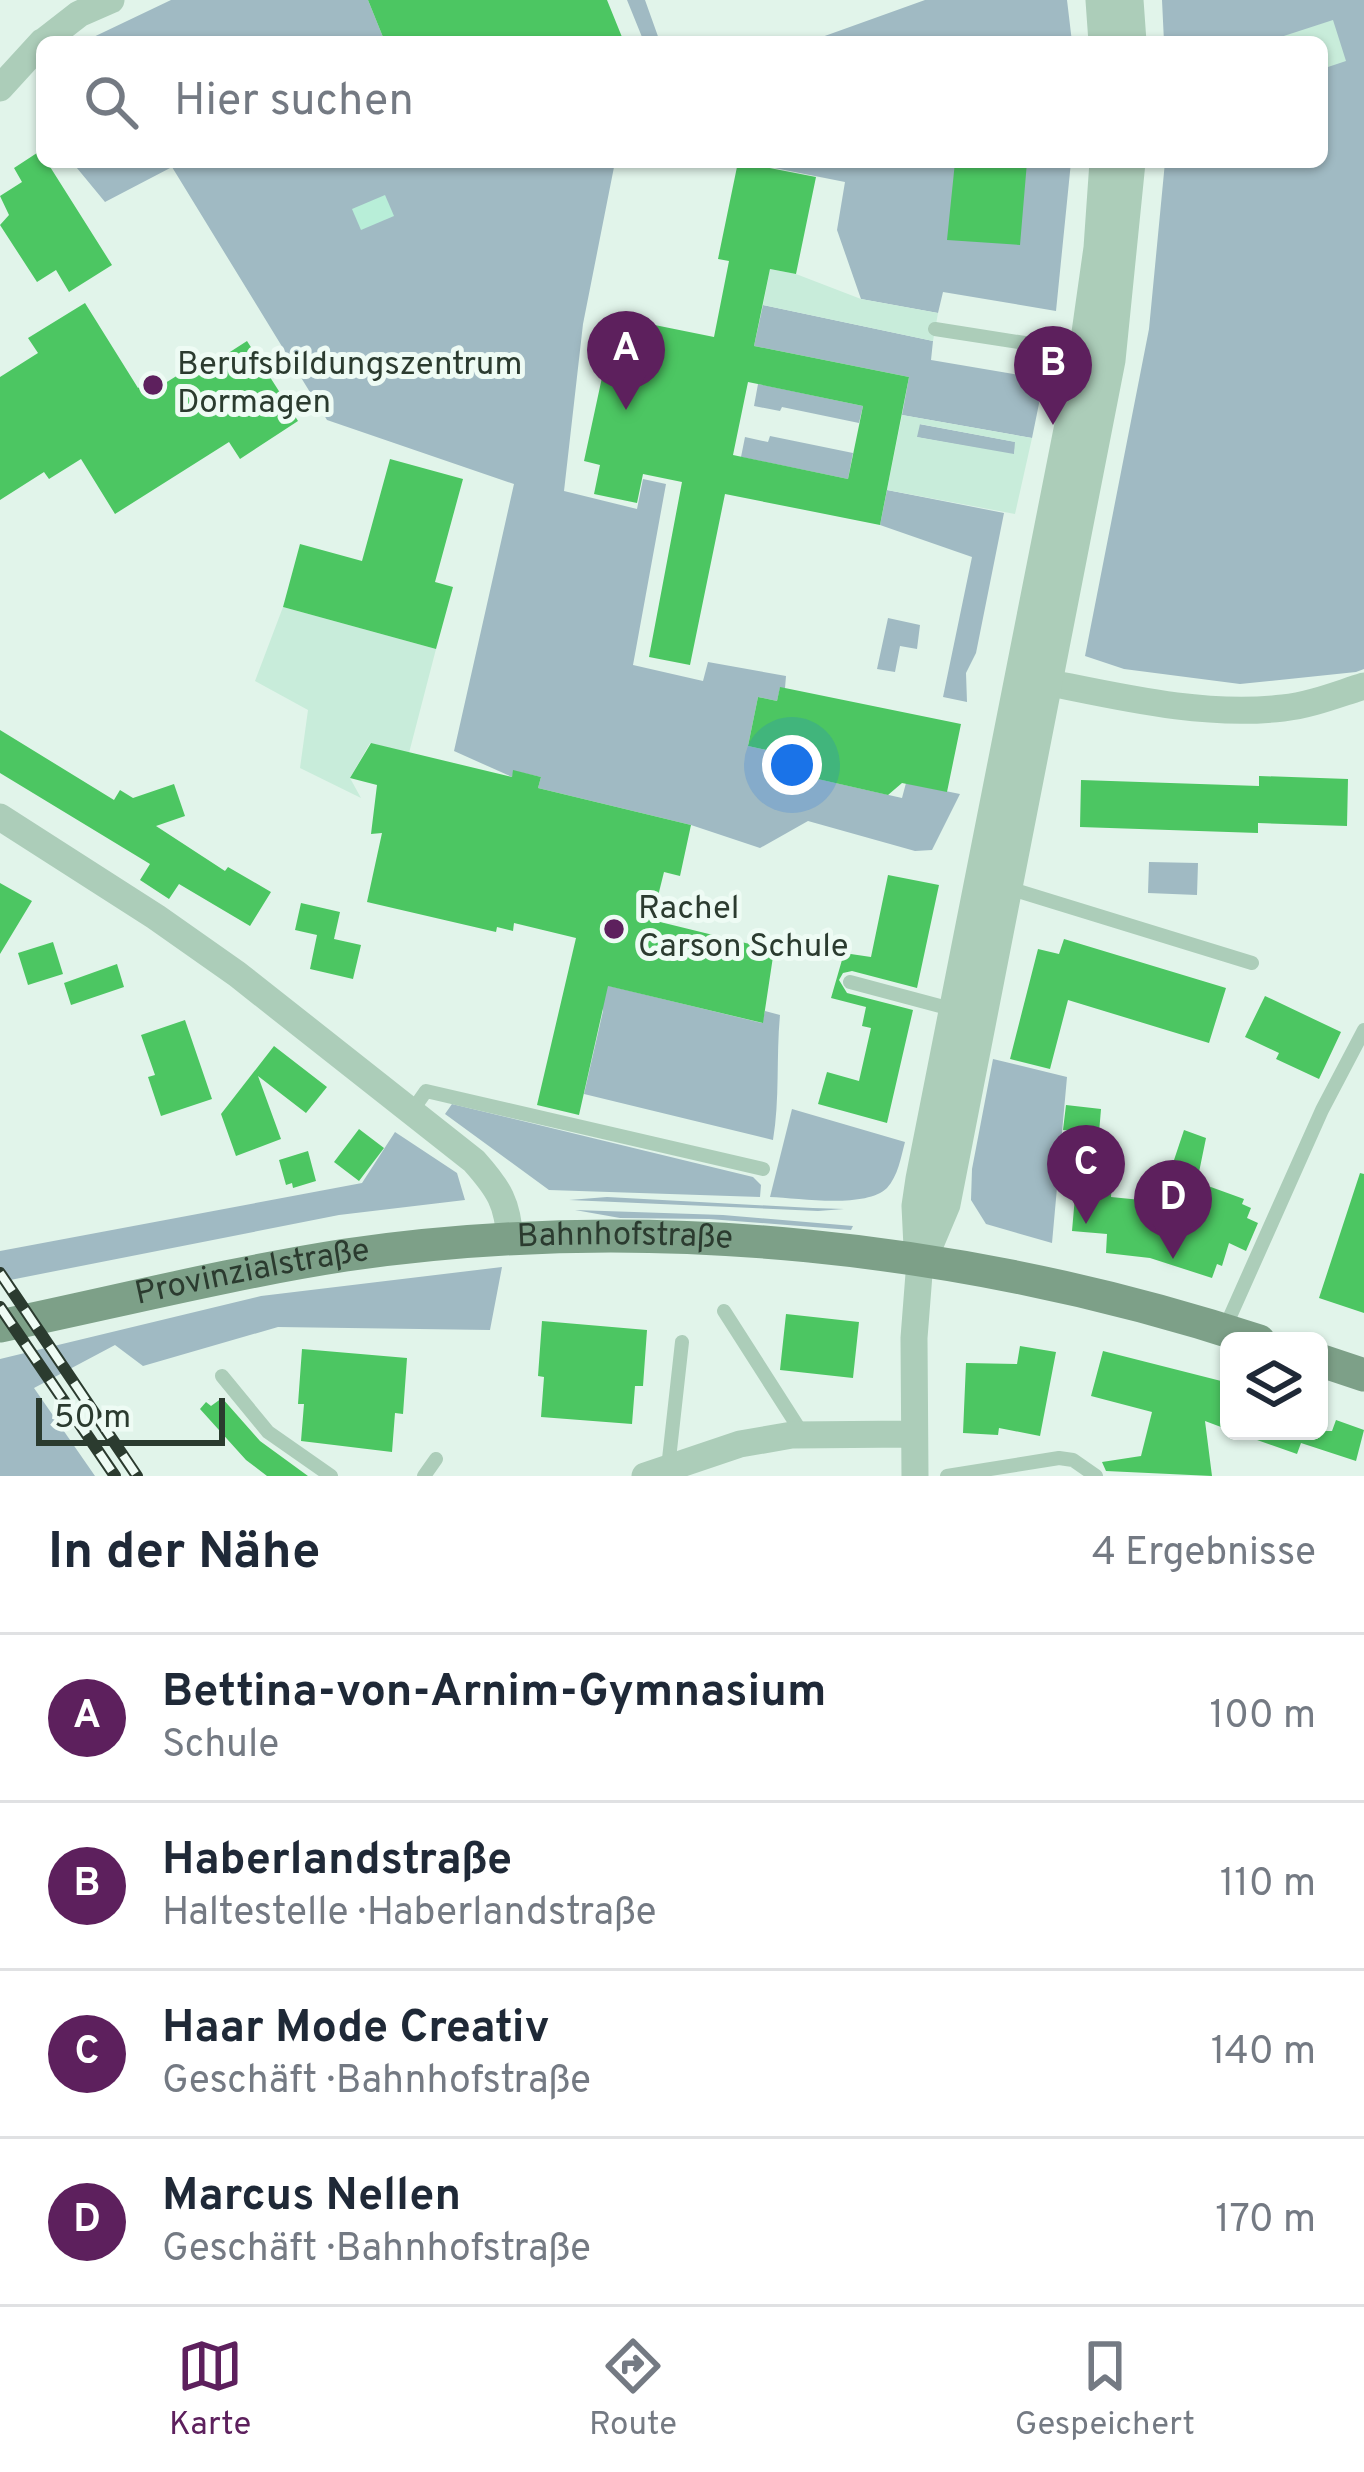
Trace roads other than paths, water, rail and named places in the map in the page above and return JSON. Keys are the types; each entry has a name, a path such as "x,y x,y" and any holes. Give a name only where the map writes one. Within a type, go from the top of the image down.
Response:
{"main road":[{"name":"Bahnhofstraße","path":"510,1240 608,1235 737,1240 920,1261 1036,1283 1230,1332"},
{"name":"Provinzialstraße","path":"0,1326 346,1256 510,1240"},
{"path":"1328,1363 1364,1376"}],"street":[{"path":"50,36 79,14 111,0"},
{"path":"1102,0 1105,36"},
{"path":"1127,0 1130,36"},
{"path":"0,88 36,49"},
{"path":"920,1261 944,1204 1005,887 1100,248 1106,168"},
{"path":"915,1476 920,1193 955,1010 1109,360 1128,168"},
{"path":"1034,680 1205,708 1252,711 1288,708 1364,686"},
{"name":"Bahnhofstraße","path":"0,818 237,974 474,1161 508,1209 510,1240"},
{"path":"657,1472 740,1444 804,1435 913,1434"}],"lane":[{"path":"935,329 1049,347"},
{"path":"1005,887 1252,963"},
{"path":"850,982 955,1010"},
{"path":"1224,1330 1322,1110 1364,1030"},
{"path":"412,1111 426,1090 764,1168"},
{"path":"724,1311 804,1435"},
{"path":"657,1472 682,1342"},
{"path":"222,1376 268,1432 331,1476"},
{"path":"424,1476 436,1459"},
{"path":"947,1476 1059,1459 1073,1460 1096,1476"}],"railway":[{"path":"0,1273 137,1476"},
{"path":"0,1307 115,1476"}],"place":[{"name":"Berufsbildungszentrum Dormagen","path":"153,385"},
{"name":"Bettina-von-Arnim-Gymnasium","path":"626,410"},
{"name":"Haberlandstraße","path":"1053,425"},
{"name":"Rachel Carson Schule","path":"614,929"},
{"name":"Haar Mode Creativ","path":"1086,1224"},
{"name":"Marcus Nellen","path":"1173,1259"}]}
